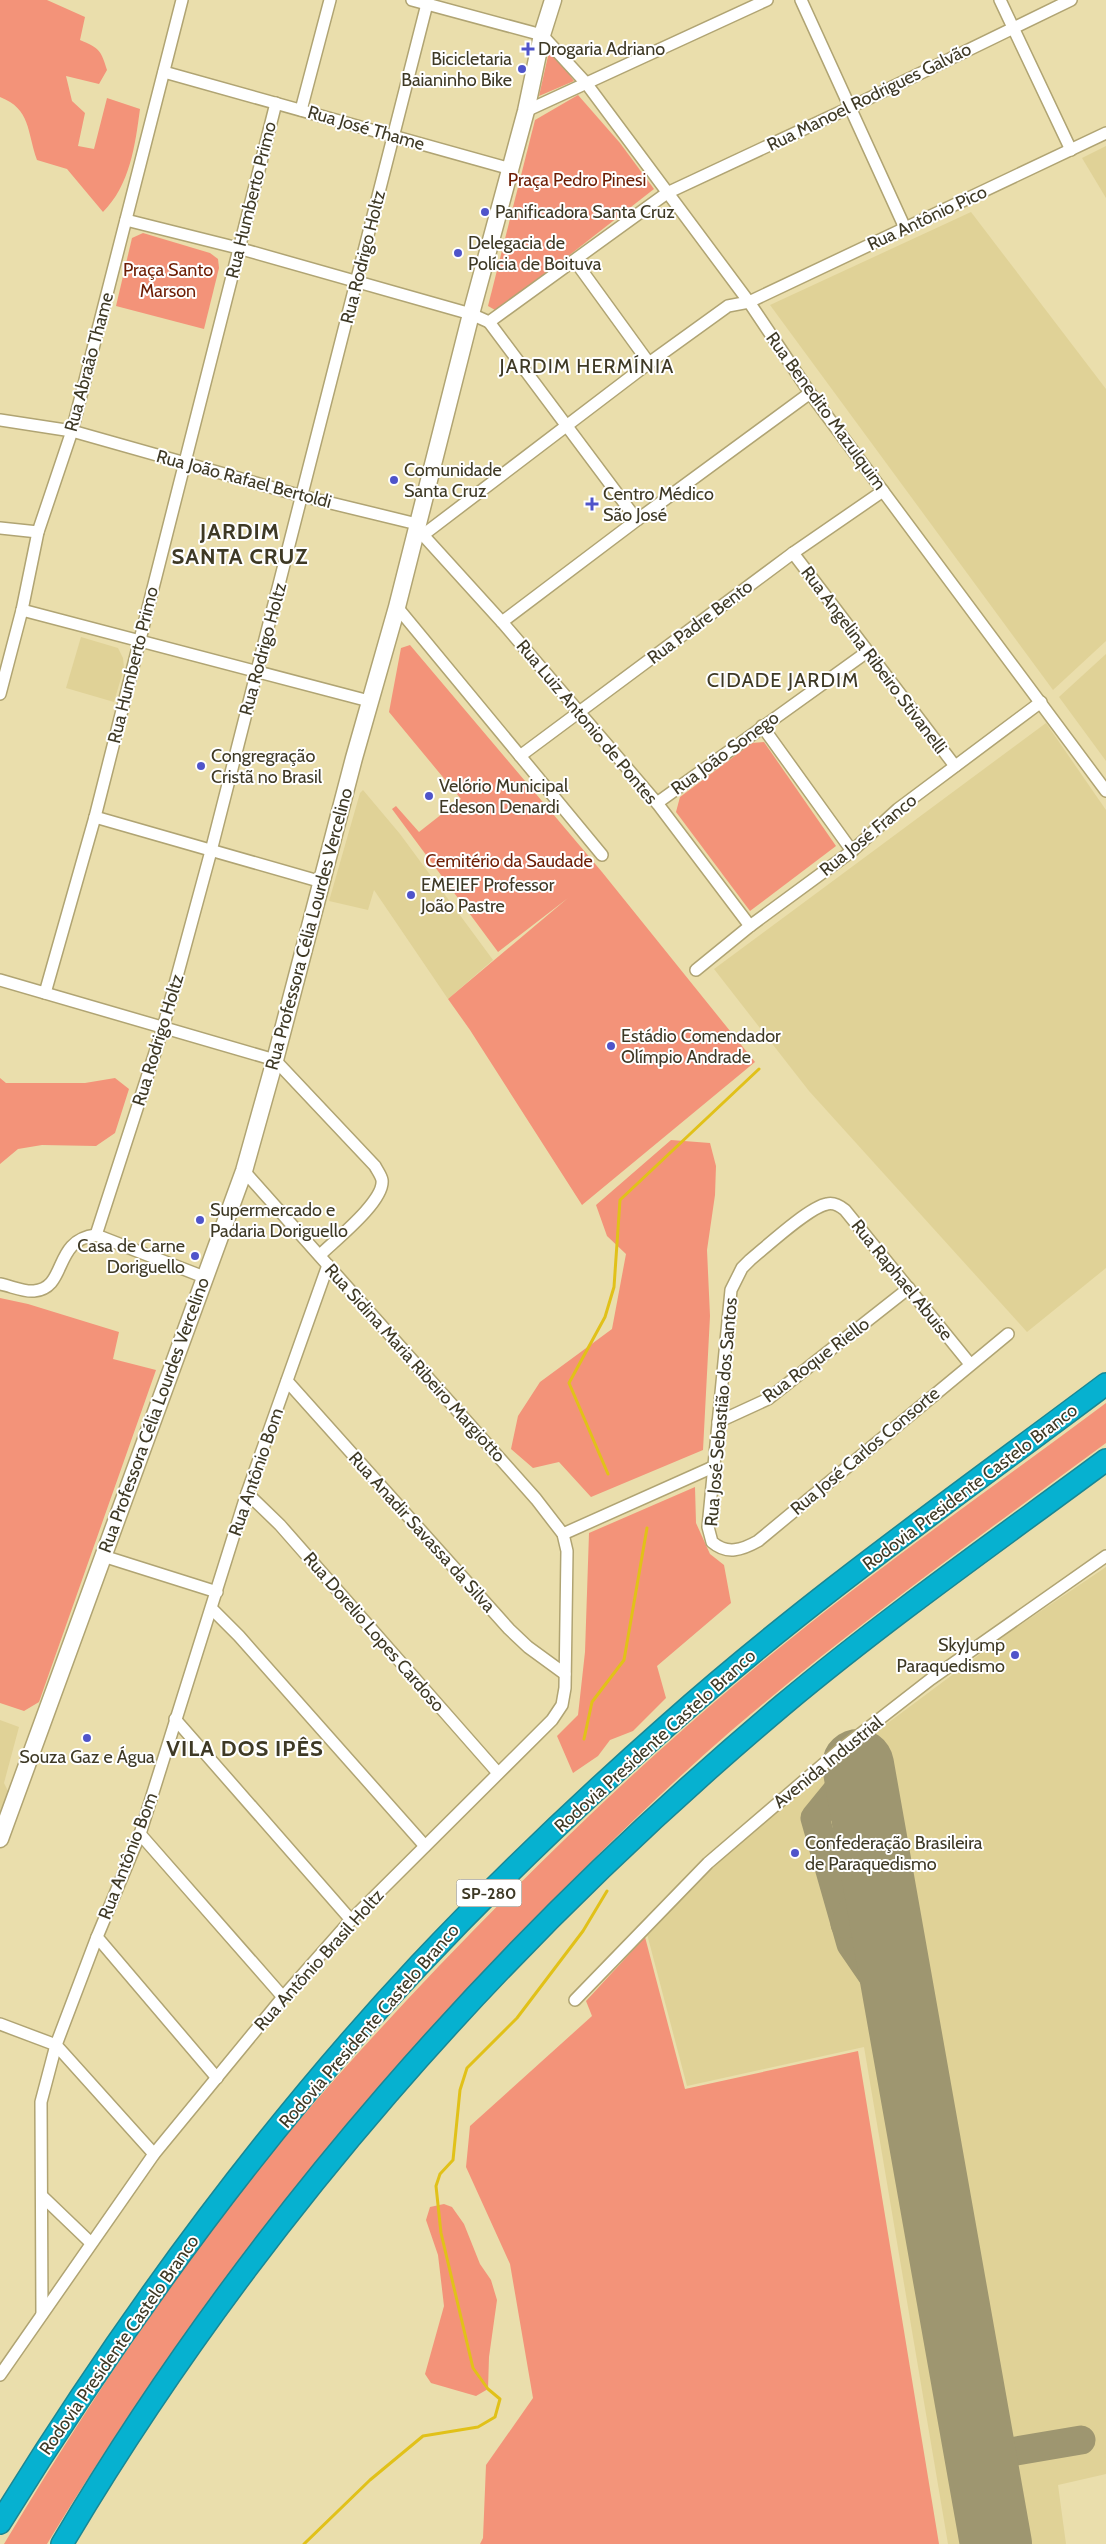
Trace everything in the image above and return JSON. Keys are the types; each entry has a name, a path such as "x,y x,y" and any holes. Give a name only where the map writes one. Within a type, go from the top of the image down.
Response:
{"highway":[{"name":"Rodovia Presidente Castelo Branco","path":"0,2523 103,2362 164,2274 288,2116 346,2048 474,1908 606,1782 737,1666 887,1548 1106,1384"},
{"path":"62,2544 158,2394 272,2236 372,2113 461,2012 531,1939 673,1801 786,1702 909,1606 1106,1460"}],"main road":[{"name":"Rua Professora Célia Lourdes Vercelino","path":"0,1839 244,1171 276,1060 354,758 366,724 369,701 420,529 472,314 526,111 542,35 553,0"}],"street":[{"name":"Rua Abraão Thame","path":"0,694 22,610 38,532 72,431 182,0"},
{"path":"301,110 330,0"},
{"path":"412,0 427,2 542,35"},
{"path":"526,111 767,0"},
{"path":"801,0 905,228"},
{"path":"1000,0 1071,150"},
{"name":"Rua Manoel Rodrigues Galvão","path":"667,193 851,107 1071,0"},
{"name":"Rua Rodrigo Holtz","path":"96,1236 163,1028 211,851 358,282 392,136 427,2"},
{"name":"Rua Benedito Mazulquim","path":"542,35 586,83 748,302 810,394 1106,790"},
{"name":"Rua José Thame","path":"164,72 510,169"},
{"name":"Rua Humberto Primo","path":"45,993 95,818 276,103"},
{"name":"Rua Antônio Pico","path":"420,529 566,426 728,306 748,302 1106,133"},
{"path":"489,322 667,193"},
{"path":"126,220 238,248 472,314 489,322 637,520"},
{"path":"575,261 649,363"},
{"path":"502,622 637,520 810,394"},
{"name":"Rua João Rafael Bertoldi","path":"0,420 72,431 420,529"},
{"name":"Rua Padre Bento","path":"520,756 793,553 883,491"},
{"path":"0,528 38,532"},
{"name":"Rua Luiz Antonio de Pontes","path":"420,529 657,803 750,926"},
{"name":"Rua Angelina Ribeiro Stivanelli","path":"793,553 955,766"},
{"path":"397,607 602,855"},
{"path":"22,610 369,701"},
{"name":"Rua João Sonego","path":"657,803 867,652"},
{"name":"Rua José Franco","path":"696,970 750,926 852,851 898,809 1041,702"},
{"path":"762,726 852,851"},
{"path":"95,818 322,882"},
{"path":"0,980 276,1060 375,1166 382,1180 381,1190 370,1205 320,1256"},
{"name":"Rua Sidina Maria Ribeiro Margiotto","path":"244,1171 536,1499 563,1534"},
{"name":"Rua Raphael Abuise","path":"830,1203 845,1210 970,1364"},
{"name":"Rua José Sebastião dos Santos","path":"716,1546 710,1537 708,1527 730,1299 736,1278 742,1268 757,1254 802,1218 822,1205 830,1203"},
{"path":"0,1284 26,1290 42,1289 55,1278 68,1249 85,1236 96,1236 204,1277"},
{"name":"Rua Antônio Bom","path":"42,2314 41,2102 56,2045 97,1937 140,1834 247,1493 328,1265"},
{"name":"Rua Roque Riello","path":"718,1422 768,1399 909,1288"},
{"name":"Rua José Carlos Consorte","path":"716,1546 724,1550 738,1550 758,1540 1008,1334"},
{"name":"Rua Anadir Savassa da Silva","path":"287,1381 509,1629 533,1651 564,1674"},
{"path":"563,1534 713,1467"},
{"name":"Rua Dorelio Lopes Cardoso","path":"247,1493 280,1525 498,1773"},
{"name":"Rua Antônio Brasil Holtz","path":"0,2375 154,2154 283,1997 351,1920 559,1712 565,1688 568,1561 563,1534"},
{"path":"103,1556 217,1592"},
{"name":"Avenida Industrial","path":"575,2000 708,1863 841,1749 931,1679 1106,1556"},
{"path":"212,1609 425,1846"},
{"path":"175,1719 351,1920"},
{"path":"140,1834 283,1997"},
{"path":"97,1937 217,2078"},
{"path":"0,2024 56,2045 154,2154"},
{"path":"42,2196 91,2243"}],"shaded area":[{"path":"1106,146 1106,198 1082,158"},
{"path":"971,212 1106,389 1106,641 1053,690 770,305"},
{"path":"81,637 118,648 123,658 124,668 114,702 66,688"},
{"path":"1106,654 1106,761 1059,697"},
{"path":"1046,723 1106,810 1106,1268 1027,1332 809,1091 714,969"},
{"name":"EMEIEF Professor João Pastre","path":"363,790 400,834 493,960 448,999 374,890 368,910 329,901 360,793"},
{"path":"1106,1567 1106,2474 1058,2485 1066,2544 948,2544 864,2047 687,2086 647,1934 724,1857 833,1764 1011,1631"},
{"path":"0,1720 19,1727 4,1783 10,1795 0,1825"}],"green space":[{"path":"0,0 47,0 85,17 80,40 98,50 107,70 99,84 66,76 72,101 85,113 78,146 94,149 107,98 140,109 130,164 119,190 103,212 67,169 37,160 23,115 10,102 0,97"},
{"path":"551,54 555,55 574,81 539,96 548,56"},
{"name":"Praça Pedro Pinesi","path":"578,95 620,143 654,189 512,300 495,310 488,306 535,120"},
{"name":"Praça Santo Marson","path":"143,233 210,253 218,259 219,268 204,329 116,306 132,238"},
{"name":"Estádio Comendador Olímpio Andrade","path":"410,645 602,872 755,1062 582,1205 470,1030 448,999 568,898 498,952 392,809 396,806 419,832 461,799 389,712 401,648"},
{"path":"764,742 836,846 750,911 676,812 680,797 752,743"},
{"path":"0,1078 6,1083 85,1083 115,1078 129,1089 115,1133 96,1146 42,1145 18,1149 0,1164"},
{"path":"671,1140 710,1143 716,1166 715,1195 707,1250 710,1316 703,1450 591,1497 559,1462 533,1468 511,1449 518,1416 540,1382 612,1329 626,1254 607,1236 596,1205"},
{"path":"0,1298 28,1304 119,1332 113,1359 156,1370 39,1702 24,1711 0,1703"},
{"path":"1106,1403 1106,1443 916,1583 777,1692 704,1754 650,1804 520,1934 389,2077 266,2226 152,2382 98,2462 47,2544 4,2544 118,2364 178,2276 242,2191 288,2133 337,2077 471,1933 605,1801 757,1666 855,1588"},
{"path":"695,1487 696,1523 710,1554 724,1565 731,1603 657,1666 666,1698 633,1731 610,1740 598,1756 573,1773 557,1736 578,1715 585,1652 589,1533"},
{"path":"645,1937 685,2089 858,2051 939,2544 480,2544 483,2538 486,2465 533,2398 510,2264 466,2167 470,2126 592,2016 586,2001"},
{"path":"444,2204 452,2207 464,2224 480,2264 491,2280 497,2300 489,2357 488,2389 476,2396 431,2383 425,2374 444,2306 438,2255 426,2220 430,2207"}],"waterway":[{"path":"608,1474 569,1383 605,1317 614,1287 620,1200 759,1069"},
{"path":"584,1739 592,1702 624,1660 647,1528"},
{"path":"304,2544 370,2480 423,2436 478,2427 495,2417 500,2399 488,2389 473,2368 441,2233 436,2186 440,2174 453,2160 460,2090 467,2068 517,2018 583,1931 607,1891"}],"taxiway":[{"path":"858,1765 815,1818 851,1944 875,1979 901,2008"},
{"path":"845,1924 876,1867"},
{"path":"981,2457 1081,2440"}],"runway":[{"path":"858,1765 996,2544"}],"place":[{"name":"Drogaria Adriano","path":"528,49"},
{"name":"Bicicletaria Baianinho Bike","path":"522,69"},
{"name":"Panificadora Santa Cruz","path":"485,212"},
{"name":"Delegacia de Polícia de Boituva","path":"458,253"},
{"name":"Comunidade Santa Cruz","path":"394,480"},
{"name":"Centro Médico São José","path":"592,504"},
{"name":"Congregração Cristã no Brasil","path":"201,766"},
{"name":"Velório Municipal Edeson Denardi","path":"429,796"},
{"name":"EMEIEF Professor João Pastre","path":"411,895"},
{"name":"Estádio Comendador Olímpio Andrade","path":"611,1046"},
{"name":"Supermercado e Padaria Doriguello","path":"200,1220"},
{"name":"Casa de Carne Doriguello","path":"195,1256"},
{"name":"SkyJump Paraquedismo","path":"1015,1655"},
{"name":"Souza Gaz e Água","path":"87,1738"},
{"name":"Confederação Brasileira de Paraquedismo","path":"795,1853"}],"district":[{"name":"JARDIM HERMÍNIA","path":"587,366"},
{"name":"JARDIM SANTA CRUZ","path":"240,544"},
{"name":"CIDADE JARDIM","path":"783,680"},
{"name":"VILA DOS IPÊS","path":"245,1748"}],"park label":[{"name":"Cemitério da Saudade","path":"509,861"}]}
